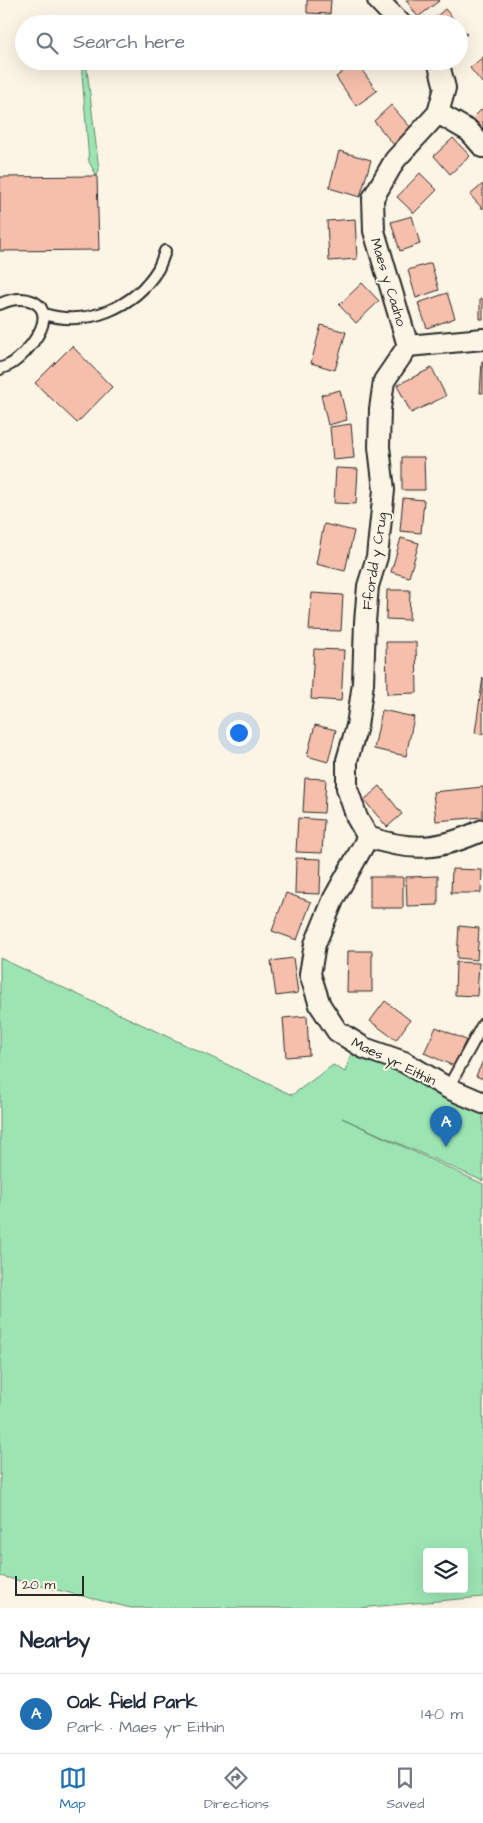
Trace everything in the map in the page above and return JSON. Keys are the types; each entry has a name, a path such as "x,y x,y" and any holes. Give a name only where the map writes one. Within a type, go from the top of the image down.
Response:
{"street":[{"path":"378,0 392,15"},
{"name":"Maes y Cadno","path":"408,346 374,231 373,198 395,160 438,113 444,88 440,70"},
{"path":"438,113 469,131 483,147"},
{"path":"408,346 483,339"},
{"name":"Ffordd y Crug","path":"368,837 356,818 347,788 347,760 357,726 363,683 368,586 377,557 384,490 379,447 380,410 384,381 408,346"},
{"path":"368,837 392,845 424,847 461,840 483,830"},
{"name":"Maes yr Eithin","path":"368,837 334,898 315,944 310,974 320,1005 337,1030 364,1048 404,1062 448,1088 483,1103"}],"lane":[{"path":"44,314 58,318 73,319 94,315 119,306 142,288 158,269 165,251"},
{"path":"0,304 20,299 31,301 40,306 44,314 43,326 36,340 24,354 11,364 0,369"},
{"path":"448,1088 483,1024"}],"green space":[{"path":"82,70 87,70 99,170 97,176 89,162"},
{"path":"0,958 292,1095 333,1065 345,1072 352,1051 408,1075 435,1093 483,1114 483,1181 342,1118 483,1184 483,1597 358,1608 131,1608 0,1576"}],"building":[{"path":"307,0 331,0 330,14 307,13"},
{"path":"406,0 439,1 421,15 417,15"},
{"path":"445,9 450,15 438,15"},
{"path":"483,57 483,84 470,68"},
{"path":"345,70 362,70 377,91 356,106 336,77"},
{"path":"391,105 412,129 394,145 374,121"},
{"path":"483,108 483,129 473,118"},
{"path":"453,138 470,156 450,174 434,156"},
{"path":"339,151 371,160 360,197 329,188"},
{"path":"420,173 437,190 414,213 397,197"},
{"path":"97,176 99,250 0,251 0,177"},
{"path":"483,184 483,209 470,195"},
{"path":"412,216 420,244 400,251 391,222"},
{"path":"355,219 357,259 329,261 327,221"},
{"path":"431,263 439,290 416,298 408,270"},
{"path":"362,283 379,301 356,323 339,305"},
{"path":"447,293 455,318 427,328 418,303"},
{"path":"480,299 483,299 483,319 480,319"},
{"path":"321,325 346,332 335,370 311,363"},
{"path":"72,346 112,387 77,423 35,383"},
{"path":"482,361 483,393 480,393"},
{"path":"432,368 446,396 411,413 397,385"},
{"path":"340,390 347,420 328,425 321,395"},
{"path":"351,424 354,458 333,460 330,427"},
{"path":"402,457 424,457 425,490 402,490"},
{"path":"336,468 358,469 356,504 334,503"},
{"path":"403,498 424,500 421,533 400,531"},
{"path":"324,524 354,531 345,571 316,564"},
{"path":"401,538 419,543 409,577 391,572"},
{"path":"387,590 410,590 409,620 386,619"},
{"path":"312,593 343,595 341,631 309,630"},
{"path":"386,642 416,642 417,693 387,694"},
{"path":"314,649 344,650 341,701 311,699"},
{"path":"483,677 483,734 475,733"},
{"path":"382,710 414,717 406,756 374,749"},
{"path":"315,725 336,730 328,762 307,756"},
{"path":"305,778 326,779 324,813 303,812"},
{"path":"380,786 402,814 387,827 364,800"},
{"path":"483,787 483,817 436,821 433,792"},
{"path":"298,818 324,820 322,853 296,852"},
{"path":"296,858 321,859 320,894 295,893"},
{"path":"452,869 482,870 481,893 451,893"},
{"path":"438,876 438,905 407,906 406,877"},
{"path":"370,877 403,877 403,908 370,908"},
{"path":"286,893 311,902 297,940 272,931"},
{"path":"459,926 479,928 477,960 457,958"},
{"path":"348,951 372,951 372,992 347,992"},
{"path":"293,958 298,993 276,996 271,961"},
{"path":"456,962 479,963 477,996 455,995"},
{"path":"385,1001 410,1020 396,1040 370,1021"},
{"path":"307,1016 309,1055 286,1057 283,1018"},
{"path":"436,1027 466,1040 454,1066 424,1053"},
{"path":"483,1061 483,1079 476,1076"}],"place":[{"name":"Oak field Park","path":"446,1147"}]}
